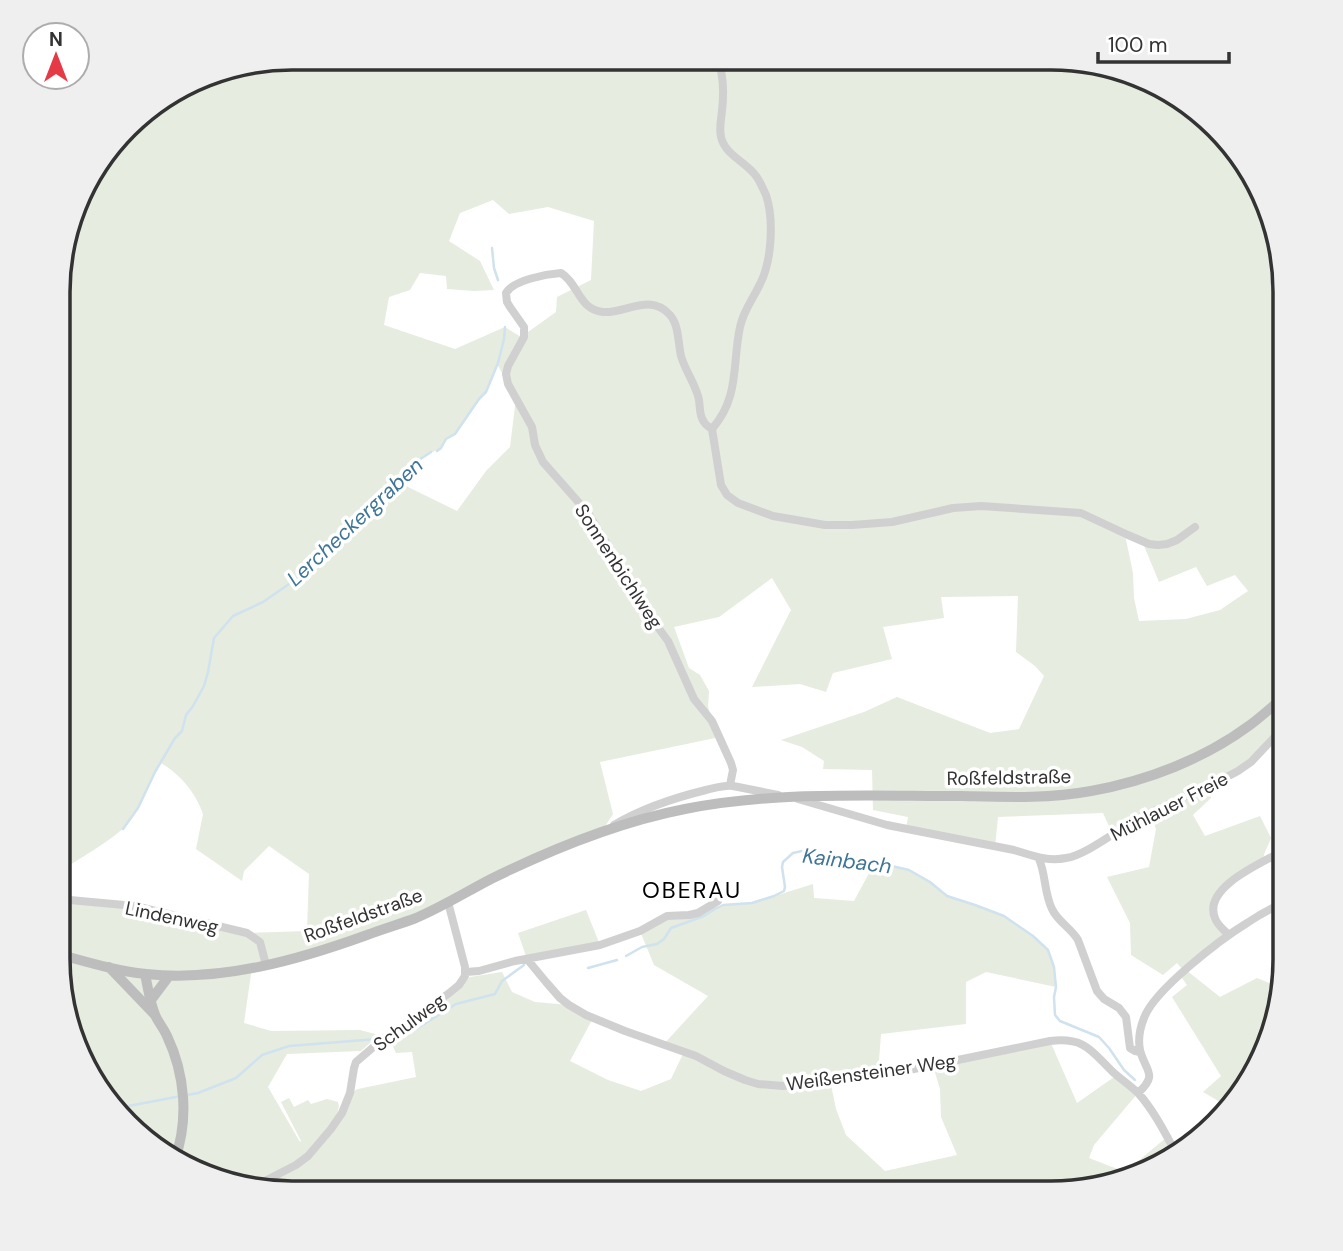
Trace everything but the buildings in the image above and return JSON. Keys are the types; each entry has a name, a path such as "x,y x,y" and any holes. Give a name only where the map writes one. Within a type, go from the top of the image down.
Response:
{"main road":[{"name":"Roßfeldstraße","path":"70,957 145,974 169,976 204,975 266,965 341,944 416,918 518,867 602,831 681,810 760,798 1022,797 1091,791 1133,782 1181,764 1215,747 1273,706"},
{"path":"109,967 155,1015"},
{"path":"135,995 135,988 145,974"},
{"path":"145,974 155,1015 167,1036 181,1082 184,1112 178,1149"},
{"path":"151,1000 169,976"}],"street":[{"path":"712,429 719,421 731,393 740,329 744,314 765,273 770,236 768,204 761,185 749,168 725,147 720,135 724,99 721,70"},
{"name":"Sonnenbichlweg","path":"730,785 733,770 731,763 712,721 694,699 668,641 588,513 543,462 535,445 532,427 508,384 508,366 524,337 524,327 506,297 508,289 518,283 561,273 568,278 584,303 594,309 606,312 639,304 662,308 669,313 677,329 682,360 700,401 701,416 704,423 712,429 721,485 727,495 738,503 773,516 825,525 852,525 892,522 953,508 981,506 1081,513 1149,544 1158,545 1177,540 1195,527"},
{"name":"Mühlauer Freie","path":"793,798 887,825 1013,850 1034,855 1039,859 1059,860 1078,855 1135,820 1238,771 1251,762 1273,739"},
{"name":"Roßfeldstraße","path":"602,831 658,803 730,785 793,798"},
{"path":"1229,935 1216,922 1213,910 1219,892 1242,874 1273,857"},
{"path":"1039,859 1052,910 1078,940 1101,996 1119,1008 1126,1017 1128,1043 1130,1048 1140,1052"},
{"name":"Lindenweg","path":"70,900 135,906 247,933 260,942 266,965"},
{"path":"448,902 466,972 600,945 640,931 667,916 698,913 718,901"},
{"path":"1138,1093 1147,1085 1149,1079 1140,1052 1140,1032 1152,1004 1185,971 1229,935 1273,908"},
{"name":"Weißensteiner Weg","path":"527,959 560,998 586,1015 695,1056 758,1084 783,1086 899,1072 1072,1040 1090,1048 1138,1093 1172,1145"},
{"name":"Schulweg","path":"268,1179 307,1156 331,1129 350,1094 356,1062 384,1038 448,994 463,981 466,972"}],"shaded area":[{"path":"292,70 1065,70 1122,82 1174,107 1208,135 1236,169 1256,207 1269,249 1273,278 1273,739 1251,762 1211,785 1211,798 1193,815 1205,836 1260,816 1271,838 1263,862 1227,885 1213,910 1229,935 1186,970 1220,997 1257,978 1271,984 1256,1044 1236,1082 1220,1102 1203,1092 1221,1076 1172,997 1187,985 1180,975 1184,971 1177,963 1163,975 1131,955 1130,923 1107,877 1149,867 1156,829 1150,813 1112,833 1103,813 998,817 995,847 906,829 908,817 873,810 872,770 823,769 824,761 802,747 781,740 864,712 897,697 990,733 1019,729 1044,676 1016,652 1018,596 941,597 944,618 883,627 892,659 833,673 826,692 800,684 752,687 791,610 772,578 719,617 674,627 689,668 700,675 709,691 708,706 720,737 600,762 613,814 602,831 416,918 252,967 244,1023 271,1031 360,1030 379,1035 361,1051 287,1054 268,1087 300,1142 281,1102 289,1098 294,1107 308,1100 311,1104 327,1099 338,1102 337,1115 322,1135 331,1129 350,1093 416,1077 412,1052 396,1053 389,1038 450,997 470,977 502,972 512,992 535,1002 569,1005 593,1018 570,1061 608,1080 641,1091 671,1079 684,1052 663,1045 708,996 654,965 640,931 660,919 689,915 723,905 752,903 813,884 814,898 854,901 875,862 909,870 947,896 1004,916 1033,936 1048,950 1054,967 1056,987 986,972 966,982 966,1024 881,1034 878,1074 830,1080 836,1109 846,1135 885,1171 957,1155 941,1117 940,1089 933,1066 1050,1041 1077,1103 1117,1075 1138,1093 1094,1145 1089,1158 1119,1170 1094,1177 1065,1181 292,1181 263,1179 221,1169 194,1158 157,1135 135,1116 107,1082 87,1044 72,988 70,900 135,906 247,933 307,931 309,874 269,846 244,871 242,881 196,849 203,814 200,806 186,785 161,763 130,821 108,841 70,865 72,263 87,207 107,169 146,125 169,107 221,82 263,72","holes":["493,200 509,214 548,207 594,221 591,280 557,297 556,312 521,337 505,327 455,349 384,325 389,297 410,290 420,273 446,276 447,289 494,290 480,261 449,241 460,213","497,364 516,398 510,447 486,471 457,511 408,487 402,476 422,457 441,448 446,439 455,434 486,392","1125,535 1142,541 1159,582 1196,567 1207,586 1235,575 1248,591 1220,610 1186,619 1139,621"]},
{"path":"586,910 600,945 527,959 518,933"},
{"path":"1167,1137 1172,1145 1134,1165"}],"waterway":[{"name":"Lercheckergraben","path":"492,248 498,280"},
{"name":"Lercheckergraben","path":"437,451 446,439 455,434 486,392 498,363 505,327"},
{"name":"Lercheckergraben","path":"123,829 138,808 175,738 182,731 186,715 204,686 214,638 233,616 263,602 305,573 413,464 431,452"},
{"name":"Kainbach","path":"626,956 642,947 657,944 671,928 704,916 723,905 752,903 784,891 783,862 793,853 802,851 832,858 858,858 909,870 947,896 1004,916 1033,936 1048,950 1054,967 1055,1015 1060,1021 1099,1037 1135,1080"},
{"name":"Kainbach","path":"588,968 617,960"},
{"name":"Kainbach","path":"388,1039 408,1034 456,1004 495,994 502,981 524,965"},
{"name":"Kainbach","path":"187,1095 236,1078 262,1055 289,1046 377,1039"},
{"name":"Kainbach","path":"126,1106 181,1096"}],"district":[{"name":"OBERAU","path":"692,890"}]}
